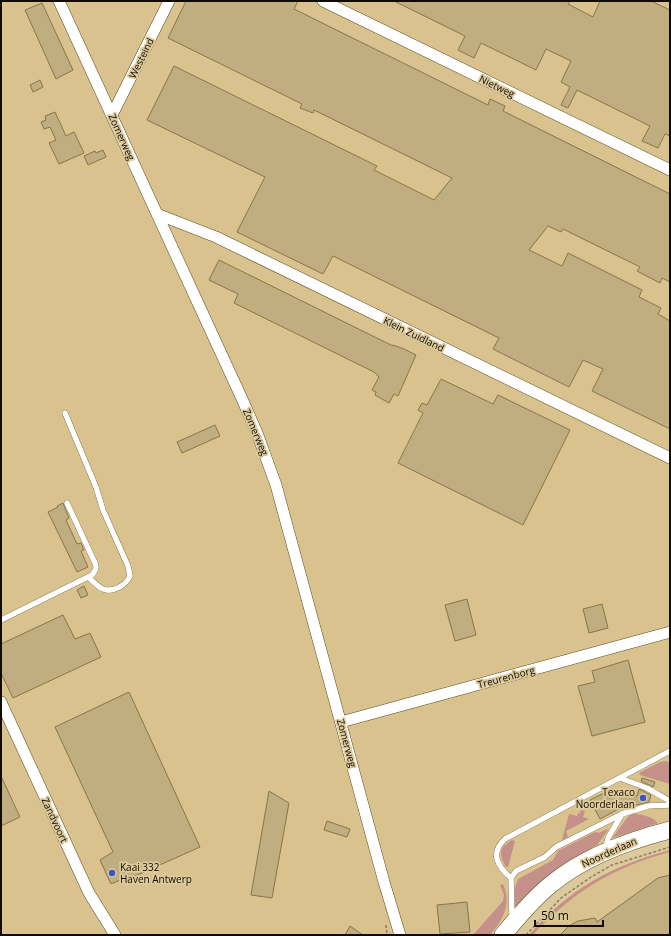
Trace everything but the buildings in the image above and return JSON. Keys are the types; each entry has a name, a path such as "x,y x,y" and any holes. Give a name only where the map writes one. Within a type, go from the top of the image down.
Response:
{"main road":[{"name":"Noorderlaan","path":"507,930 549,886 585,861 623,844 670,830"}],"street":[{"name":"Zomerweg","path":"59,1 254,426 268,462 276,484 400,935"},
{"name":"Westeind","path":"112,115 169,1"},
{"name":"Nietweg","path":"323,1 670,170"},
{"name":"Klein Zuidland","path":"157,214 216,237 670,458"},
{"name":"Treurenborg","path":"341,722 670,632"},
{"name":"Zandvoort","path":"1,702 89,893 115,935"}],"lane":[{"path":"65,413 96,487 103,510 128,566 130,576 124,584 112,590 103,589 88,577"},
{"path":"1,620 92,574 96,566 67,503"},
{"path":"511,878 503,871 496,858 499,845 505,840 670,751"},
{"path":"620,778 647,788 670,801"},
{"path":"507,930 511,878 516,871 546,857 556,847 622,814 648,806 670,805"},
{"path":"605,852 608,838 622,814"}],"path":[{"path":"526,935 561,898 591,877 612,865 670,847"}],"shaded area":[{"path":"1,1 670,1 670,820 612,838 572,859 541,882 490,935 1,935"},
{"path":"665,761 670,762 670,784 640,775 639,773"},
{"path":"581,810 585,811 583,817 589,819 566,831 568,837 562,840 569,814 577,816"},
{"path":"633,813 650,817 658,823 612,838 630,814"},
{"path":"607,829 608,830 597,845 572,859 541,882 515,907 515,888 518,879 553,860 558,851 595,832 599,833"},
{"path":"512,840 515,841 508,867 506,867 502,859 501,852 504,846"},
{"path":"670,850 670,852 630,865 595,883 563,906 533,935 529,935 560,905 592,881 649,856"},
{"path":"670,852 670,935 533,935 563,905 590,885 615,871 636,862"},
{"path":"503,884 507,898 505,911 499,923 490,935 473,935 503,901 504,895 500,885"}],"place":[{"name":"Texaco Noorderlaan","path":"643,798"},
{"name":"Kaai 332 Haven Antwerp","path":"112,873"}]}
